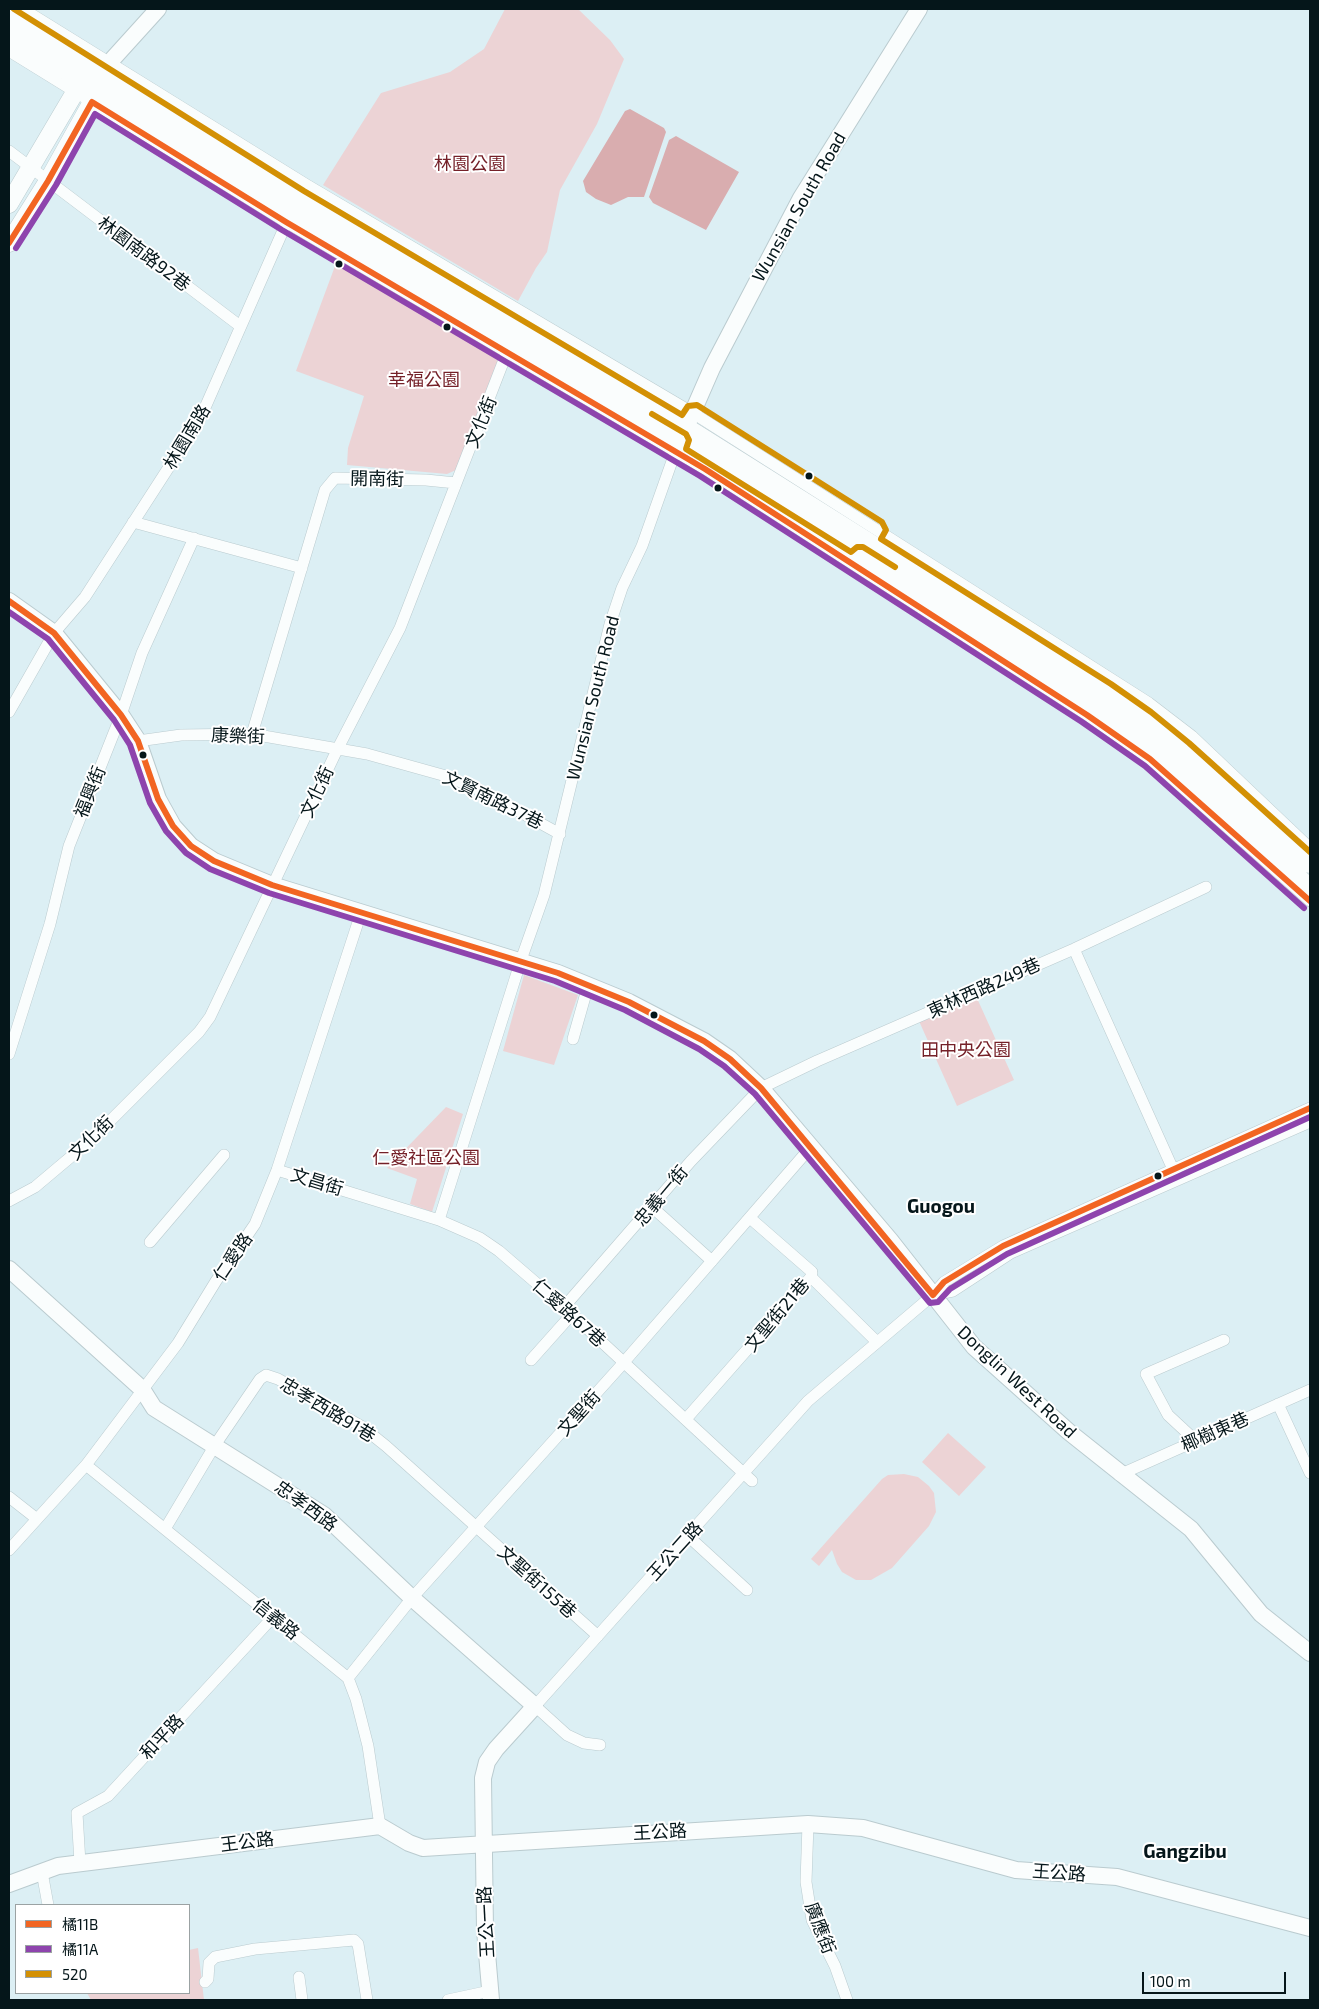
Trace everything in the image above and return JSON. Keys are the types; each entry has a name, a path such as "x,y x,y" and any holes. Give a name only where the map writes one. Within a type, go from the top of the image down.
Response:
{"main road":[{"path":"9,16 105,68 296,205"},
{"path":"9,35 95,97 296,205 684,433 865,548 1109,685 1175,733 1276,825 1310,864"},
{"path":"9,204 79,87 105,68"},
{"path":"9,244 48,181 95,97 105,68"},
{"path":"865,548 1156,757 1310,888"}],"street":[{"path":"23,9 105,68 158,9"},
{"name":"Wunsian South Road","path":"439,1220 521,960 544,895 610,624 622,588 642,546 684,433 712,368 801,198 919,9"},
{"path":"9,51 79,87"},
{"name":"林園南路92巷","path":"9,151 240,326"},
{"path":"296,205 684,433 865,548"},
{"name":"林園南路","path":"9,712 54,633 85,597 200,419 240,326 296,205"},
{"name":"文化街","path":"9,1201 35,1187 92,1139 199,1032 210,1017 337,750 400,628 513,333"},
{"name":"開南街","path":"252,734 325,490 335,478 426,480 456,483"},
{"path":"134,522 302,568"},
{"name":"福興街","path":"9,1054 50,924 68,846 121,715 142,653 194,538"},
{"name":"Donglin West Road","path":"9,601 54,633 121,715 138,742 158,799 173,826 191,846 214,861 272,885 521,960 629,1002 704,1041 730,1059 761,1088 890,1240 974,1347 1013,1384 1119,1475 1191,1529 1261,1614 1310,1652"},
{"path":"1175,733 1156,757 1310,901"},
{"name":"康樂街","path":"138,742 181,735 252,734 337,750"},
{"name":"文賢南路37巷","path":"337,750 367,754 446,776 480,790 560,834"},
{"path":"1276,825 1310,848"},
{"name":"東林西路249巷","path":"761,1088 817,1061 1074,949 1206,887"},
{"name":"仁愛路","path":"9,1550 86,1465 178,1343 216,1281 255,1224 277,1170 361,913"},
{"path":"1074,949 1175,1175"},
{"path":"573,1039 588,986"},
{"name":"忠義一街","path":"531,1360 568,1310 652,1207 691,1161 761,1088"},
{"path":"933,1295 952,1291 1006,1256 1310,1108"},
{"path":"1175,1175 1310,1122"},
{"name":"文聖街","path":"348,1678 412,1598 624,1362 810,1148"},
{"path":"150,1242 224,1155"},
{"name":"文昌街","path":"277,1170 356,1194"},
{"name":"仁愛路67巷","path":"356,1194 439,1220 480,1238 499,1251 568,1310 748,1477"},
{"path":"652,1207 712,1261"},
{"name":"文聖街21巷","path":"686,1419 811,1277 812,1272 750,1218"},
{"name":"忠孝西路","path":"9,1269 142,1389 154,1408 318,1511 412,1598 567,1734 584,1742 600,1745"},
{"path":"811,1277 876,1341"},
{"name":"王公二路","path":"482,1843 482,1793 487,1762 688,1536 748,1477 808,1401 876,1341 933,1295"},
{"path":"1196,1440 1168,1415 1146,1374 1224,1340"},
{"name":"忠孝西路91巷","path":"214,1446 260,1379 266,1375 278,1379 361,1426 386,1446"},
{"name":"椰樹東巷","path":"1119,1475 1310,1390"},
{"path":"1278,1404 1310,1473"},
{"path":"165,1529 214,1446"},
{"name":"文聖街155巷","path":"386,1446 598,1636"},
{"name":"信義路","path":"86,1465 348,1678 356,1699 368,1746 380,1826"},
{"path":"9,1496 37,1519"},
{"path":"688,1536 747,1590"},
{"name":"和平路","path":"80,1863 77,1813 108,1796 274,1616"},
{"name":"王公路","path":"9,1884 42,1872 80,1863 380,1826 409,1843 423,1848 808,1824 863,1828 1016,1870 1117,1877 1310,1928"},
{"name":"廣應街","path":"808,1824 806,1882 812,1920 848,2000"},
{"name":"王公一路","path":"482,1843 491,1996"},
{"path":"42,1872 48,1904"},
{"path":"204,1982 208,1979 209,1963 215,1957 256,1949 354,1940 358,1944 367,2000"},
{"path":"299,1977 302,2000"},
{"path":"448,2000 491,1996"}],"green space":[{"name":"林園公園","path":"505,9 578,9 610,40 624,59 597,124 560,190 547,252 518,301 323,185 381,93 450,72 484,49"},
{"name":"幸福公園","path":"338,258 497,351 500,356 456,470 447,474 347,465 348,448 364,396 296,371"},
{"path":"524,975 578,995 554,1065 503,1051"},
{"name":"田中央公園","path":"976,996 1014,1080 957,1106 919,1021"},
{"name":"仁愛社區公園","path":"446,1107 463,1114 432,1212 410,1204 417,1179 387,1168"},
{"path":"948,1433 986,1467 959,1496 922,1462"},
{"path":"904,1474 918,1477 929,1486 934,1493 936,1512 929,1526 892,1568 871,1580 856,1580 842,1572 832,1550 819,1566 811,1559 882,1479 888,1475"},
{"path":"198,1948 204,2000 91,2000 88,1994 190,1994 190,1950"}],"shaded area":[{"path":"630,109 664,128 666,132 644,197 628,197 611,205 596,199 586,192 583,181 625,111"},
{"path":"676,136 739,172 706,230 653,203 649,197 669,140"}],"transit line":[{"name":"520","path":"14,9 304,191 682,415 688,406 697,405 882,522 886,530 881,539 1111,684 1151,712 1189,743 1310,852"},
{"name":"橘11B","path":"9,243 48,181 92,102 286,222 705,469 1087,715 1150,759 1310,901"},
{"name":"橘11A","path":"16,248 56,185 95,114 282,230 700,476 1082,722 1145,766 1304,908"},
{"name":"520","path":"652,414 686,434 689,440 686,449 851,552 857,547 863,547 895,567"},
{"name":"橘11B","path":"9,601 54,633 121,715 138,741 158,799 173,826 191,846 214,861 272,885 558,973 629,1002 704,1041 730,1059 761,1088 933,1295 944,1282 1003,1246 1310,1108"},
{"name":"橘11A","path":"9,612 48,639 114,720 130,745 150,803 166,831 186,853 210,869 269,893 555,981 625,1010 699,1049 724,1066 755,1094 930,1303 938,1302 950,1289 1007,1254 1310,1117"}],"district":[{"name":"Guogou","path":"941,1207"},
{"name":"Gangzibu","path":"1185,1852"}]}
